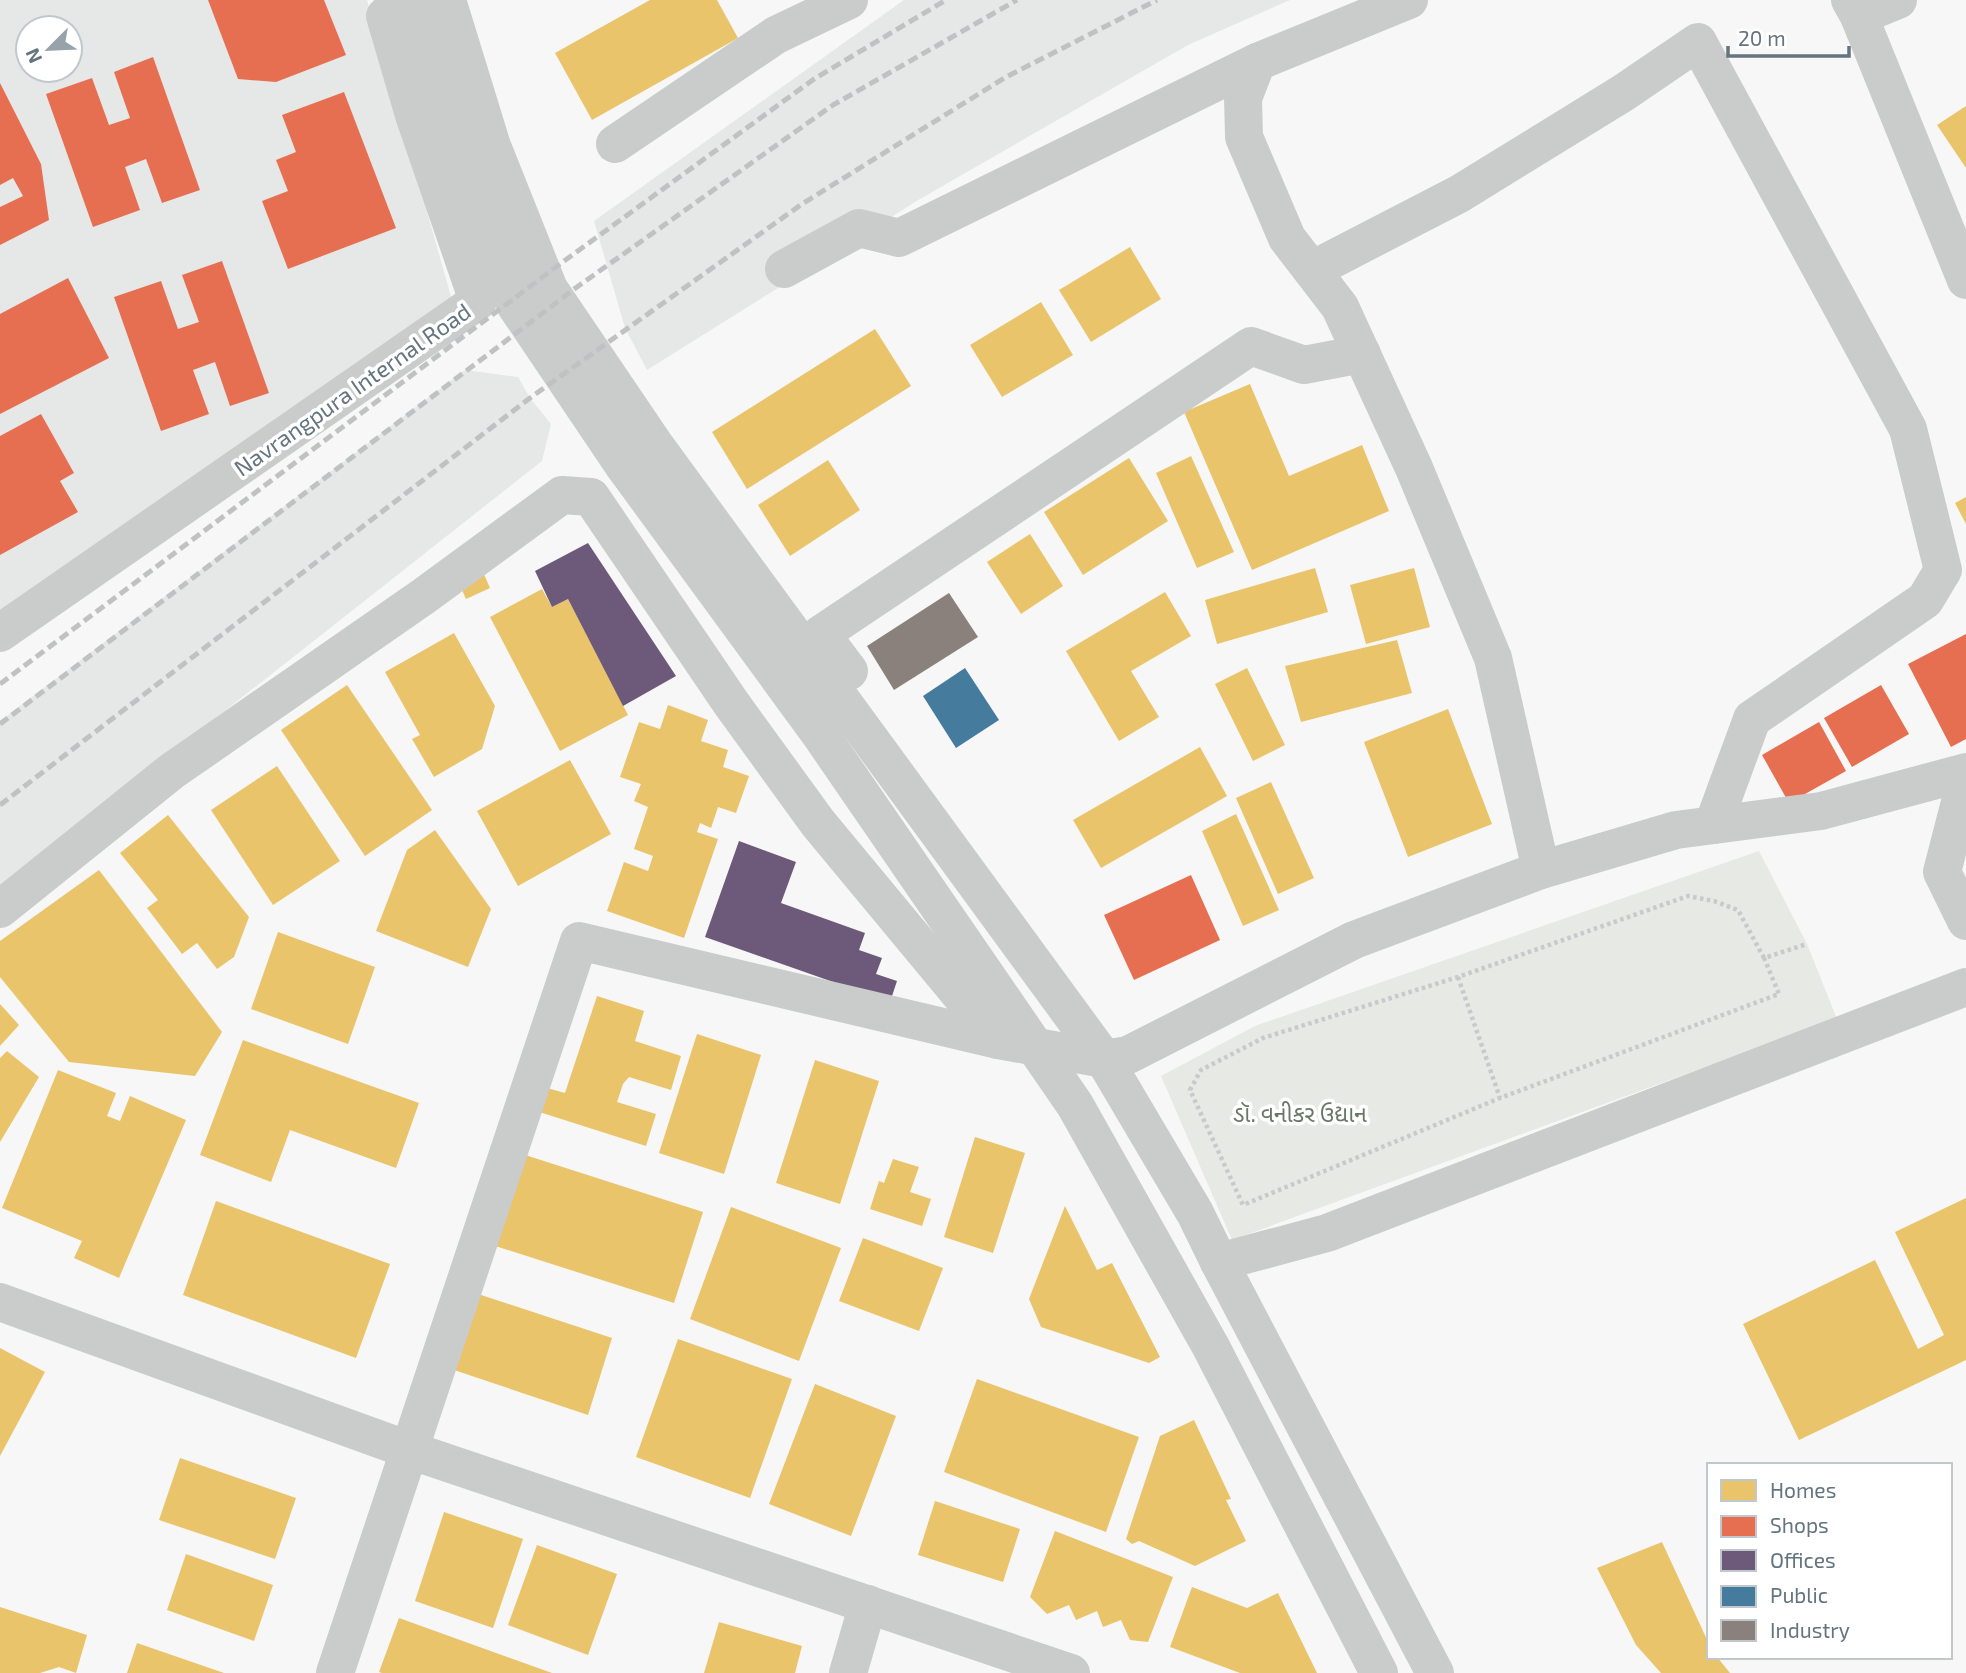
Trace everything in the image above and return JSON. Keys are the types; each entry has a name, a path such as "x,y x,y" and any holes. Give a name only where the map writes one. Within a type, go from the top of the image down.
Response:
{"street":[{"name":"Navrangpura Internal Road","path":"0,633 478,300 414,114 381,0"},
{"path":"408,0 458,159 516,306 624,466 820,734 1015,1043"},
{"path":"447,0 492,146 549,289 654,444 1116,1057 1219,1262 1435,1673"},
{"path":"615,144 776,35 849,0"},
{"path":"784,269 859,228 899,237 1256,62 1409,0"},
{"path":"1898,0 1854,8 1966,280"},
{"path":"1312,270 1459,194 1623,93 1698,42 1908,429 1943,570 1925,600 1752,719 1713,825"},
{"path":"1256,62 1243,98 1244,137 1287,238 1340,307 1414,468 1493,658 1541,870"},
{"path":"1116,1057 1111,1025 821,634 1251,346 1304,365 1362,354"},
{"path":"0,909 172,771 424,596 562,495 591,497 731,703 818,823 906,933 1075,1105 1211,1347 1378,1673"},
{"path":"335,1673 579,941 1015,1043 1116,1057 1354,940 1541,870 1676,830 1821,811 1966,772"},
{"path":"1966,779 1942,872 1966,921"},
{"path":"1219,1262 1326,1233 1966,987"},
{"path":"0,1302 409,1450 1071,1673"},
{"path":"848,1673 868,1605"}],"path":[{"path":"1688,896 1714,901 1738,910 1764,958 1779,994 1500,1098 1243,1205 1190,1090 1201,1070 1263,1038 1458,977 1688,896"},
{"path":"1764,958 1807,944"},
{"path":"1458,977 1500,1098"}],"shaded area":[{"path":"0,0 367,0 452,300 0,648"},
{"path":"904,0 1290,0 1188,45 920,199 647,370 625,328 594,221"},
{"path":"465,370 518,377 530,398 551,424 542,461 0,888 0,721"}],"green space":[{"name":"ડૉ. વનીકર ઉદ્યાન","path":"1759,851 1807,944 1837,1019 1232,1240 1161,1076 1255,1026"}],"building: Homes":[{"path":"650,0 717,0 738,38 592,120 555,53"},
{"path":"1966,106 1966,168 1937,125"},
{"path":"1130,247 1161,299 1091,342 1059,290"},
{"path":"1041,302 1073,355 1002,397 970,345"},
{"path":"875,329 911,386 747,489 712,432"},
{"path":"1250,384 1289,476 1362,445 1389,511 1252,570 1184,412"},
{"path":"1191,456 1234,552 1197,568 1156,473"},
{"path":"1129,458 1168,521 1083,575 1044,512"},
{"path":"828,460 860,510 790,556 758,505"},
{"path":"1966,497 1966,524 1955,503"},
{"path":"1030,534 1063,586 1021,614 987,562"},
{"path":"479,563 490,588 466,599 455,574"},
{"path":"1315,568 1328,612 1217,644 1205,600"},
{"path":"1414,568 1430,627 1366,644 1350,585"},
{"path":"542,589 552,607 568,599 628,715 560,751 490,617"},
{"path":"1165,592 1191,636 1131,671 1159,717 1119,741 1066,651"},
{"path":"454,633 495,706 482,749 434,777 412,739 420,735 385,672"},
{"path":"1397,640 1412,693 1301,722 1285,666"},
{"path":"1247,668 1285,745 1253,761 1215,684"},
{"path":"347,685 432,810 365,856 281,730"},
{"path":"668,705 708,720 701,741 728,750 723,767 749,776 736,813 718,807 711,828 700,823 697,832 718,839 684,938 607,911 624,862 648,871 653,856 634,849 648,807 634,801 641,784 620,777 639,722 660,729"},
{"path":"1448,709 1492,824 1408,857 1364,742"},
{"path":"1200,747 1227,796 1101,868 1073,820"},
{"path":"570,760 611,834 518,886 477,811"},
{"path":"277,766 340,861 273,905 211,810"},
{"path":"1271,782 1314,878 1278,894 1236,798"},
{"path":"1236,814 1279,910 1243,926 1202,831"},
{"path":"168,815 249,917 234,957 217,969 197,943 182,954 147,908 158,900 120,853"},
{"path":"435,830 491,909 468,967 376,931 407,850"},
{"path":"99,870 222,1032 195,1076 69,1062 0,977 0,941"},
{"path":"278,932 375,967 348,1044 251,1009"},
{"path":"597,996 644,1011 635,1041 681,1056 671,1090 629,1077 623,1084 617,1102 656,1114 646,1146 533,1110 540,1086 565,1093"},
{"path":"0,1004 19,1025 0,1046"},
{"path":"697,1034 761,1055 724,1174 659,1153"},
{"path":"243,1040 419,1103 396,1168 290,1130 271,1182 200,1155"},
{"path":"7,1051 39,1077 0,1142 0,1058"},
{"path":"815,1060 879,1081 840,1204 776,1183"},
{"path":"58,1070 116,1093 107,1116 120,1121 130,1096 186,1120 119,1278 74,1258 82,1241 2,1208"},
{"path":"975,1137 1025,1153 993,1253 944,1237"},
{"path":"519,1153 703,1212 674,1303 489,1244"},
{"path":"893,1159 919,1167 910,1192 931,1199 922,1226 870,1209 879,1181 884,1183"},
{"path":"1966,1198 1966,1360 1799,1440 1743,1324 1875,1260 1918,1349 1944,1335 1895,1232"},
{"path":"216,1201 390,1264 356,1358 183,1295"},
{"path":"1065,1206 1097,1270 1112,1263 1160,1357 1149,1363 1041,1327 1029,1299"},
{"path":"731,1207 841,1248 799,1361 690,1319"},
{"path":"863,1238 943,1268 919,1331 839,1301"},
{"path":"472,1292 612,1338 588,1415 448,1368"},
{"path":"678,1339 792,1379 750,1498 636,1457"},
{"path":"0,1348 45,1372 0,1456"},
{"path":"977,1379 1139,1437 1106,1532 944,1472"},
{"path":"815,1384 896,1416 851,1536 769,1504"},
{"path":"1194,1420 1231,1499 1226,1500 1246,1541 1195,1566 1139,1541 1132,1544 1126,1539 1160,1436"},
{"path":"180,1458 296,1498 275,1559 159,1520"},
{"path":"935,1501 1020,1529 1003,1582 918,1555"},
{"path":"444,1512 523,1539 493,1628 415,1601"},
{"path":"1055,1531 1173,1577 1148,1642 1130,1640 1121,1620 1103,1627 1097,1611 1076,1620 1069,1605 1047,1614 1030,1597"},
{"path":"1662,1542 1707,1640 1707,1659 1719,1659 1730,1673 1661,1673 1636,1645 1597,1568"},
{"path":"537,1545 617,1574 588,1655 508,1625"},
{"path":"186,1554 273,1585 254,1641 167,1610"},
{"path":"1192,1587 1247,1608 1278,1593 1317,1673 1240,1673 1170,1647"},
{"path":"0,1607 87,1635 76,1673 59,1667 40,1673 0,1673"},
{"path":"399,1618 552,1673 379,1672"},
{"path":"719,1622 802,1646 795,1673 704,1673"},
{"path":"137,1643 224,1673 127,1673"}],"building: Shops":[{"path":"208,0 324,0 346,55 276,82 238,79"},
{"path":"153,57 200,190 162,203 146,159 125,167 140,210 93,227 46,94 75,84 84,84 84,81 92,78 109,125 130,118 114,72"},
{"path":"0,83 41,164 49,220 0,245 0,207 23,196 13,178 0,185"},
{"path":"344,92 396,228 288,269 262,201 288,191 276,160 296,152 282,115"},
{"path":"222,261 269,393 230,406 215,362 193,370 209,414 161,431 114,297 161,281 178,329 199,322 182,275"},
{"path":"68,278 109,358 0,414 0,314"},
{"path":"41,414 74,473 60,481 78,512 0,555 0,436"},
{"path":"1966,634 1966,739 1951,747 1908,664"},
{"path":"1881,685 1909,734 1852,767 1824,718"},
{"path":"1819,722 1846,771 1789,803 1762,755"},
{"path":"1191,875 1220,940 1134,980 1104,915"}],"building: Offices":[{"path":"588,543 676,676 623,706 568,599 552,607 535,571"},
{"path":"739,841 796,862 781,903 865,933 859,950 882,958 876,974 897,981 890,1002 705,937"}],"building: Public":[{"path":"965,668 999,720 956,748 923,696"}],"building: Industry":[{"path":"949,593 978,637 894,690 867,646"}],"railway":[{"path":"0,684 560,264 814,79 946,0"},
{"path":"0,724 577,287 833,105 1017,0"},
{"path":"0,805 530,398 802,204 1006,77 1157,0"}]}
